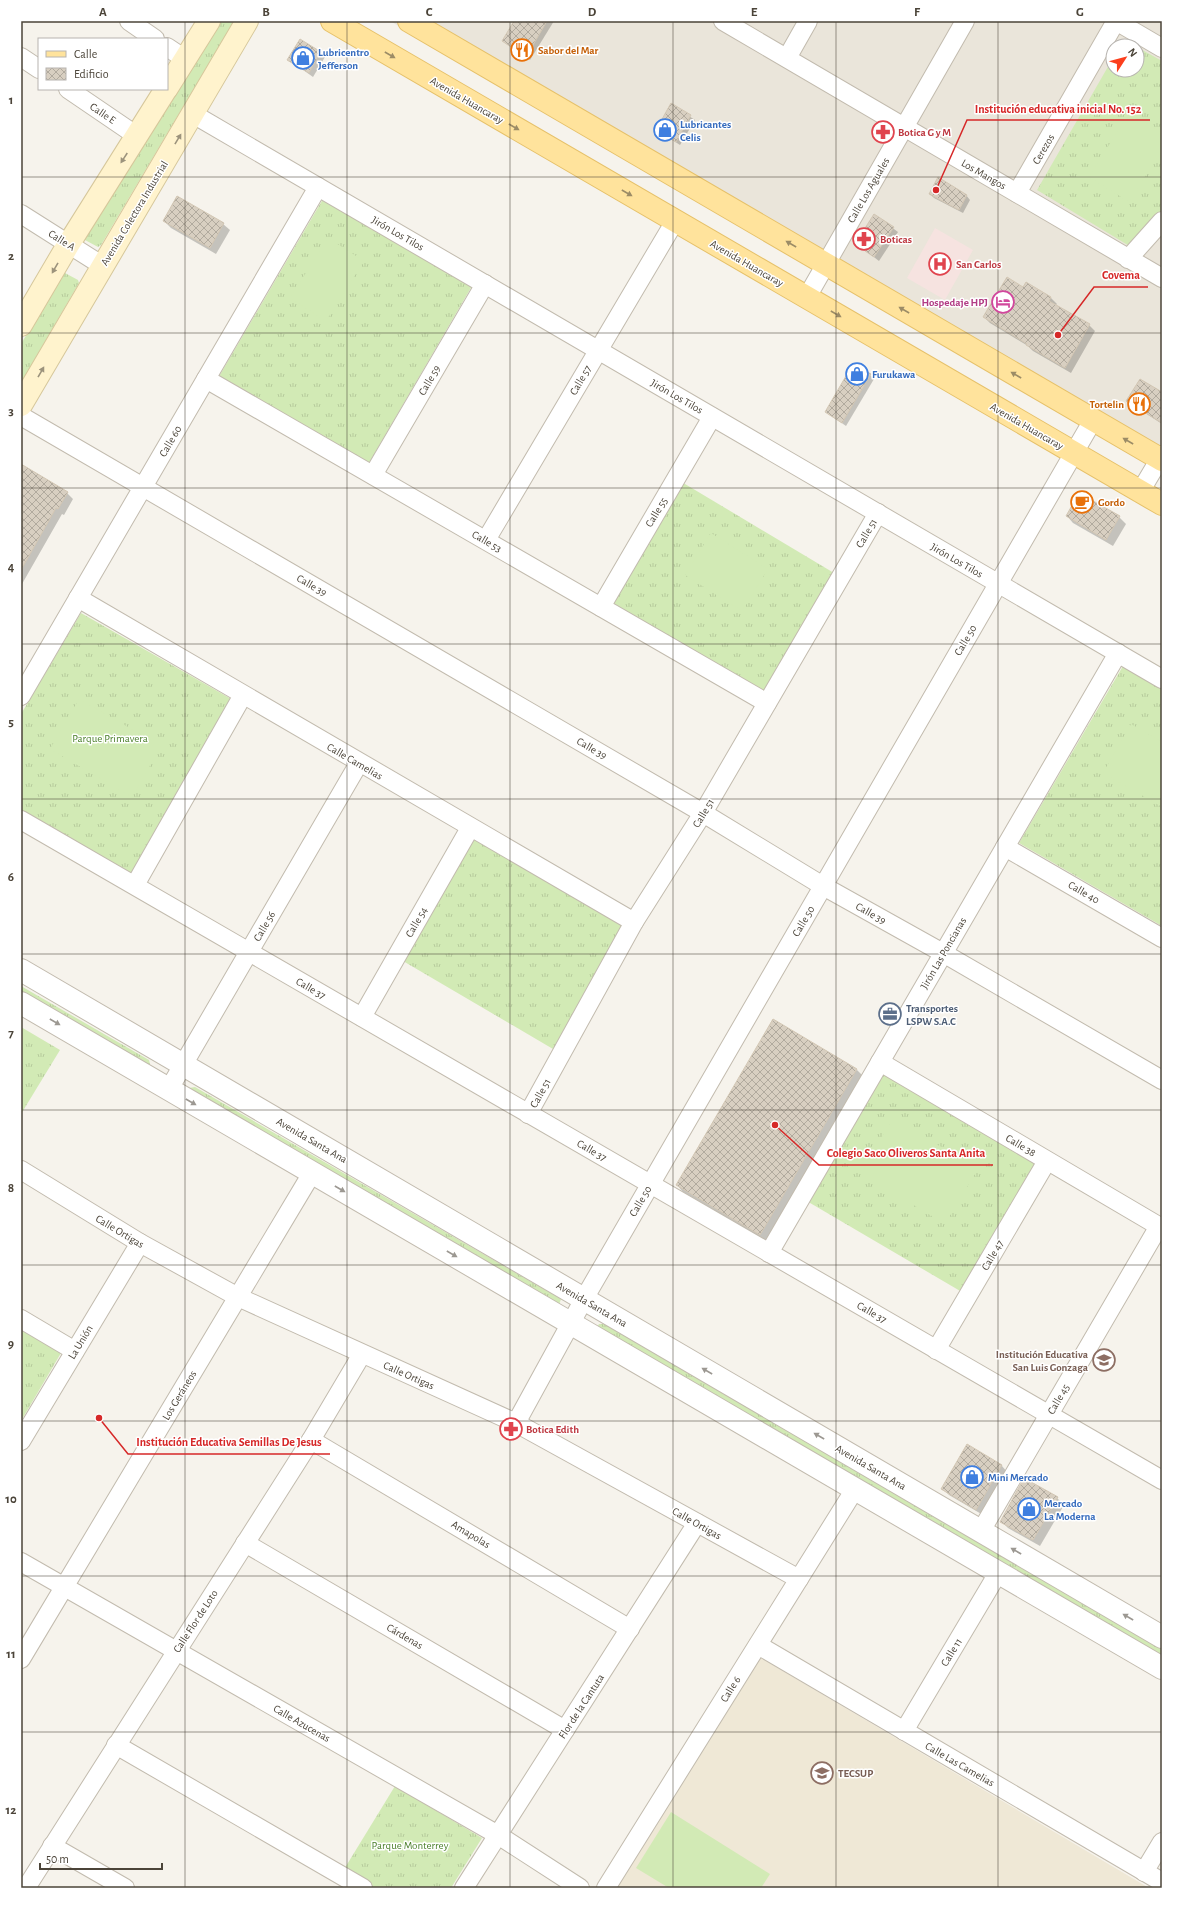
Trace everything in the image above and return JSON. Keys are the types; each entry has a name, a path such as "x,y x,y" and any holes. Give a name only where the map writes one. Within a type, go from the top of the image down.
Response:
{"main road":[{"path":"168,87 208,21"},
{"name":"Avenida Colectora Industrial","path":"21,405 247,21"},
{"name":"Avenida Huancaray","path":"332,21 1162,504"},
{"path":"409,21 1093,420 1161,458"},
{"path":"21,325 68,245 166,90"}],"street":[{"path":"128,21 154,38"},
{"name":"Los Mangos","path":"722,21 1162,278"},
{"path":"787,58 808,21"},
{"name":"Calle Los Aguales","path":"807,297 965,21"},
{"path":"1116,21 1162,48"},
{"name":"Cerezos","path":"1017,193 1116,21"},
{"path":"168,48 185,59"},
{"path":"21,57 38,68"},
{"name":"Calle E","path":"69,90 137,136"},
{"name":"Jirón Los Tilos","path":"193,114 1162,679"},
{"name":"Calle 60","path":"21,696 318,186"},
{"name":"Calle A","path":"21,214 103,266"},
{"name":"Calle 57","path":"486,540 675,221"},
{"path":"1128,259 1162,221"},
{"name":"Calle 59","path":"373,475 485,284"},
{"name":"Calle 53","path":"206,379 767,703"},
{"name":"Calle 39","path":"21,416 703,813 823,886 943,953 1162,1080"},
{"name":"Calle 55","path":"601,607 712,417"},
{"name":"Calle 50","path":"516,1423 570,1323 1073,452 1093,420"},
{"path":"1140,492 1161,458"},
{"name":"Calle 51","path":"528,1114 634,922 703,813 878,513"},
{"name":"Calle Camelias","path":"78,598 470,828 634,922"},
{"name":"Jirón Las Poncianas","path":"769,1253 1118,653"},
{"path":"134,885 243,695"},
{"name":"Calle 56","path":"169,1089 182,1064 359,763"},
{"name":"Calle 37","path":"21,820 1162,1480"},
{"name":"Calle 54","path":"362,1017 470,828"},
{"name":"Calle 40","path":"1005,847 1162,938"},
{"name":"Avenida Santa Ana","path":"21,970 1162,1637"},
{"path":"21,1003 1162,1668"},
{"name":"Calle 38","path":"880,1062 1160,1227"},
{"name":"Calle 47","path":"936,1350 1047,1160"},
{"name":"Calle Ortigas","path":"21,1170 140,1243 238,1297 516,1423 799,1579"},
{"name":"Los Geráneos","path":"21,1659 312,1173"},
{"name":"Calle 45","path":"982,1531 1160,1227"},
{"name":"La Unión","path":"21,1441 140,1243"},
{"path":"21,1319 75,1351"},
{"name":"Calle Flor de Loto","path":"26,1888 311,1440 362,1354"},
{"name":"Amapolas","path":"311,1440 630,1629"},
{"name":"Calle 6","path":"606,1888 855,1489"},
{"name":"Flor de la Cantuta","path":"464,1888 698,1523"},
{"name":"Cárdenas","path":"245,1543 565,1730"},
{"name":"Calle Azucenas","path":"21,1562 498,1835 580,1888"},
{"name":"Calle 11","path":"904,1731 998,1573"},
{"name":"Calle Las Camelias","path":"758,1645 1162,1882"},
{"path":"116,1745 364,1888"},
{"path":"1144,1872 1162,1842"},
{"path":"52,1846 125,1888"}],"shaded area":[{"path":"390,21 1162,21 1162,471"},
{"name":"San Carlos","path":"935,228 973,250 945,300 907,278"},
{"name":"TECSUP","path":"761,1658 1149,1888 617,1888"}],"green space":[{"path":"217,21 234,21 101,245 98,247 85,240 83,236"},
{"path":"1145,51 1162,61 1162,212 1131,247 1037,190 1105,72 1105,78 1145,78"},
{"path":"1129,113 1162,133 1162,150 1129,202 1089,177"},
{"path":"323,199 472,286 369,463 218,378"},
{"path":"328,238 364,261 326,321 290,298"},
{"path":"65,273 78,280 79,283 21,383 21,344 62,274"},
{"path":"680,481 834,573 765,694 609,605"},
{"path":"711,533 768,569 742,611 685,575"},
{"name":"Parque Primavera","path":"81,613 233,700 131,877 21,813 21,714"},
{"path":"1123,666 1162,689 1162,926 1019,843"},
{"path":"79,699 161,746 132,797 50,749"},
{"path":"1131,724 1162,742 1162,807 1103,773"},
{"path":"474,837 626,927 553,1049 403,961"},
{"path":"21,986 149,1060 150,1064 146,1069 21,999"},
{"path":"21,1027 60,1050 21,1114"},
{"path":"881,1068 1043,1166 967,1295 805,1200"},
{"path":"195,1087 561,1299 558,1308 186,1092 189,1088"},
{"path":"893,1118 978,1169 945,1224 860,1173"},
{"path":"599,1324 604,1324 1162,1648 1162,1663 596,1329"},
{"path":"21,1330 61,1353 21,1421"},
{"name":"Parque Monterrey","path":"395,1786 482,1838 451,1888 372,1888 343,1871"},
{"path":"671,1812 770,1874 761,1888 669,1888 636,1868"}],"building":[{"path":"514,21 547,21 526,57 502,41"},
{"name":"Lubricentro Jefferson","path":"300,39 321,52 309,73 287,60"},
{"path":"671,103 691,115 676,142 656,130"},
{"path":"938,177 967,195 959,210 929,194"},
{"path":"177,196 224,223 210,248 163,221"},
{"path":"874,214 894,227 874,257 865,251 860,236"},
{"path":"1007,277 1023,287 1026,282 1051,297 1049,301 1090,324 1065,368 983,317"},
{"path":"853,364 871,374 842,423 825,412"},
{"path":"1140,379 1162,392 1162,423 1126,401"},
{"path":"21,464 68,492 58,509 56,508 21,570"},
{"path":"1079,493 1120,516 1106,540 1066,516"},
{"path":"773,1019 857,1069 760,1235 676,1185"},
{"name":"Mini Mercado","path":"967,1444 1002,1465 976,1510 941,1489"},
{"name":"Mercado La Moderna","path":"1024,1478 1058,1497 1033,1540 1000,1522"}],"place":[{"name":"Sabor del Mar","path":"522,50"},
{"name":"Lubricentro Jefferson","path":"303,58"},
{"name":"Lubricantes Celis","path":"665,130"},
{"name":"Botica G y M","path":"883,132"},
{"name":"Institución educativa inicial No. 152","path":"936,190"},
{"name":"Boticas","path":"864,239"},
{"name":"San Carlos","path":"940,264"},
{"name":"Hospedaje HPJ","path":"1003,302"},
{"name":"Covema","path":"1058,335"},
{"name":"Furukawa","path":"857,374"},
{"name":"Tortelin","path":"1139,404"},
{"name":"Gordo","path":"1082,502"},
{"name":"Transportes LSPW S.A.C","path":"890,1014"},
{"name":"Colegio Saco Oliveros Santa Anita","path":"775,1125"},
{"name":"Institución Educativa San Luis Gonzaga","path":"1104,1360"},
{"name":"Institución Educativa Semillas De Jesus","path":"99,1418"},
{"name":"Botica Edith","path":"511,1429"},
{"name":"Mini Mercado","path":"972,1477"},
{"name":"Mercado La Moderna","path":"1029,1509"},
{"name":"TECSUP","path":"822,1773"}]}
